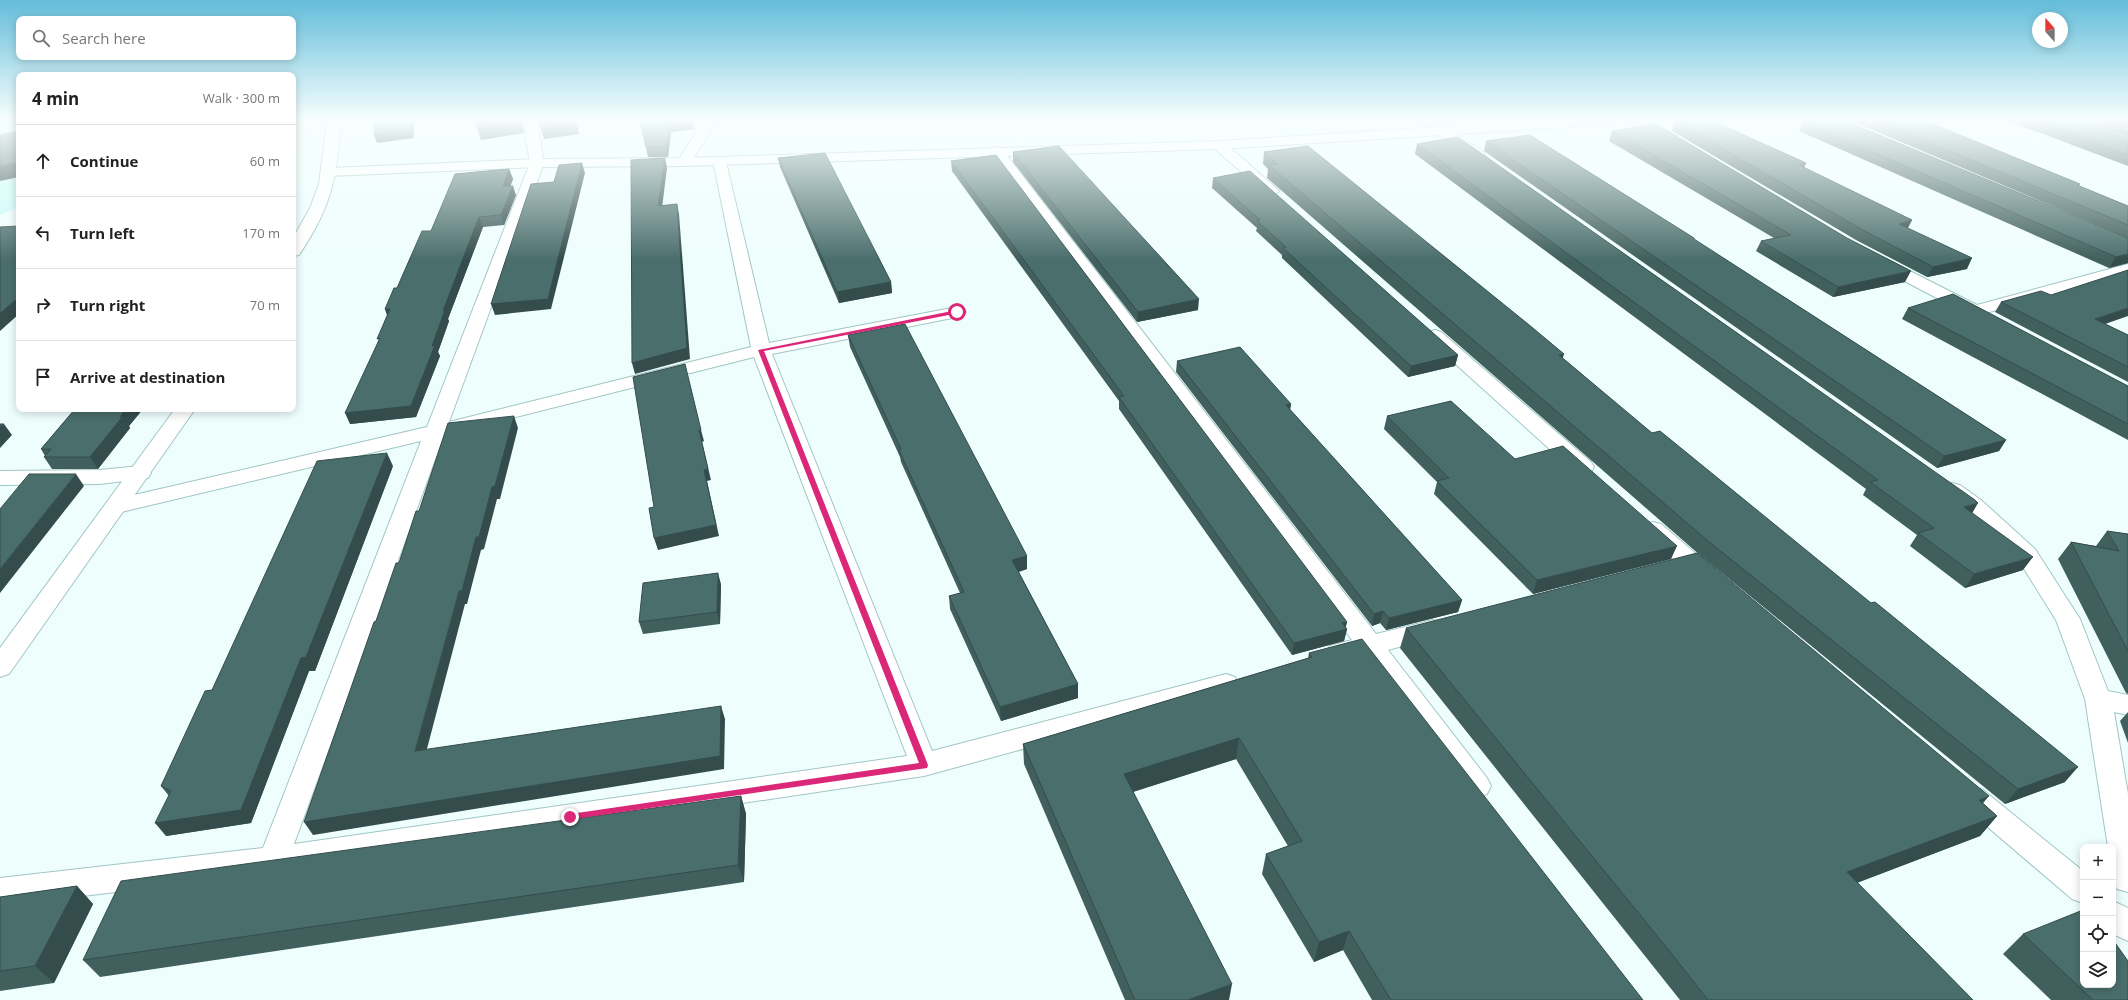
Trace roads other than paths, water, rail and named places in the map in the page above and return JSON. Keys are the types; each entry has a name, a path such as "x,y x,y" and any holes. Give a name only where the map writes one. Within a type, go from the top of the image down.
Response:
{"street":[{"path":"296,246 314,216 324,194 330,167"},
{"path":"329,172 452,167"},
{"path":"273,860 535,167"},
{"path":"721,167 761,350 924,765"},
{"path":"1007,167 1489,803"},
{"path":"1244,167 1285,203"},
{"path":"1870,256 1995,322"},
{"path":"1974,311 2128,269"},
{"path":"117,506 434,432 761,350 957,312"},
{"path":"1422,325 1596,478"},
{"path":"0,667 117,506 182,412"},
{"path":"0,478 100,477 140,472"},
{"path":"1934,477 1973,505 2027,555 2068,619 2098,699 2128,879"},
{"path":"1638,516 1723,589"},
{"path":"1661,571 1692,563"},
{"path":"1316,659 1454,623"},
{"path":"0,892 273,860 924,765 1247,678"},
{"path":"2098,699 2128,705"},
{"path":"1955,782 2080,887"},
{"path":"2115,916 2128,927"}]}
